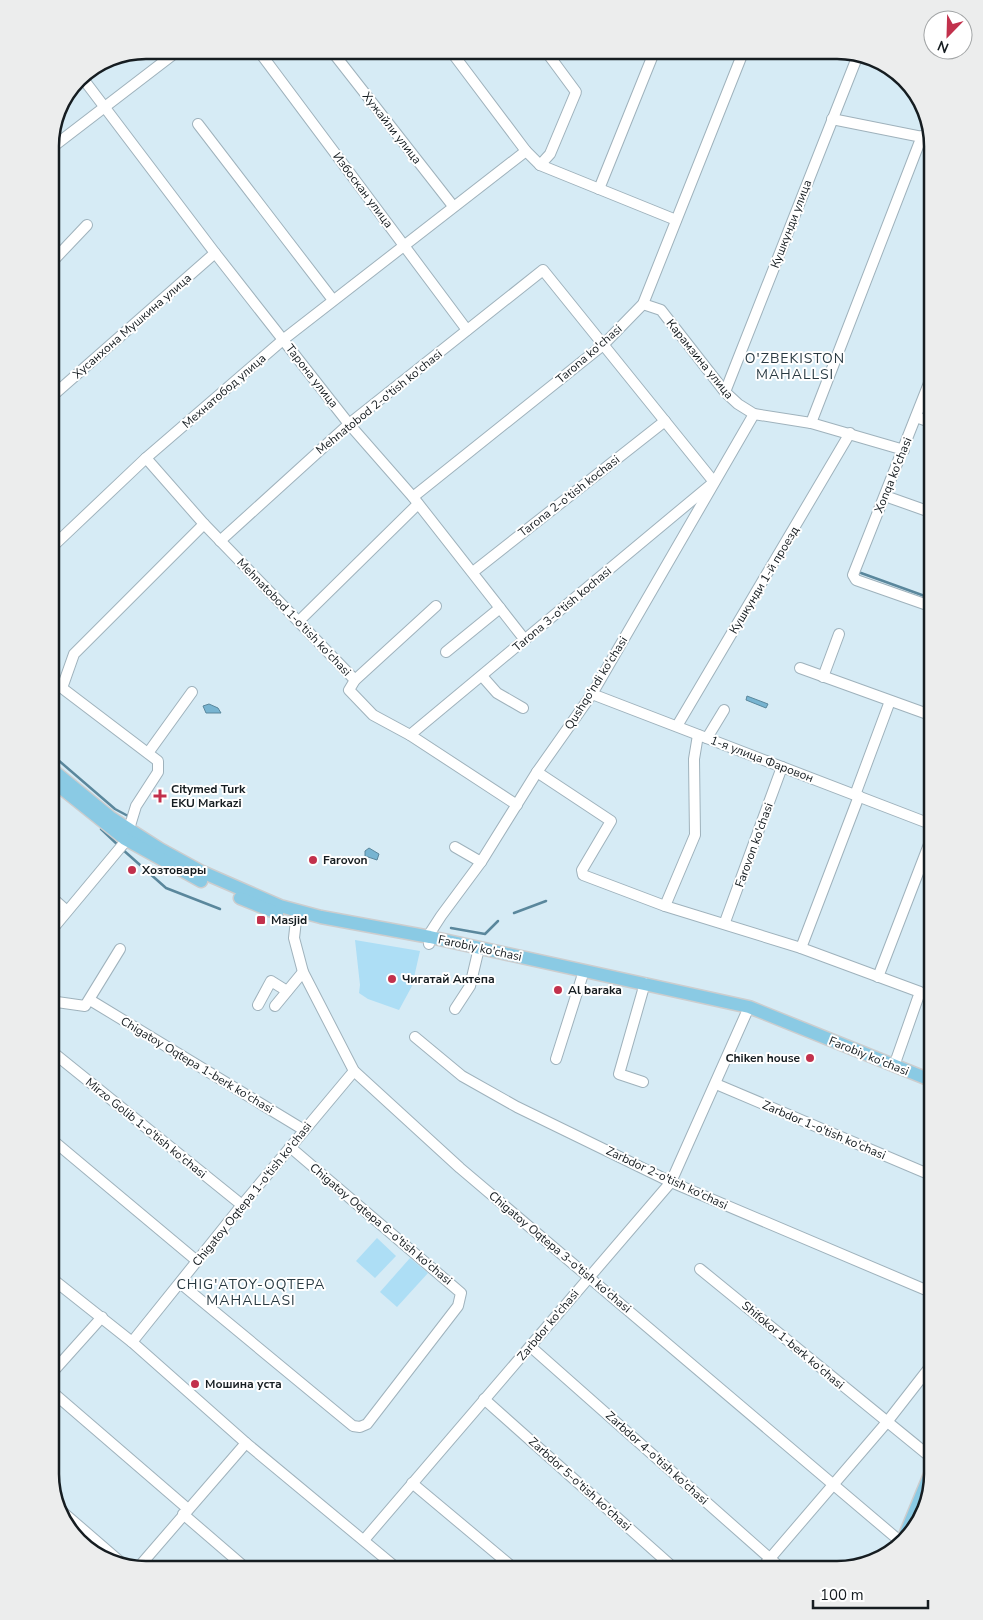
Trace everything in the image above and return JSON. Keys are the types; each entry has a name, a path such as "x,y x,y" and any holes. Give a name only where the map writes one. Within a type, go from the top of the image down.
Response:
{"main road":[{"name":"Farobiy ko'chasi","path":"59,775 128,830 194,878 259,907 478,951 748,1011 924,1078"},
{"name":"Farobiy ko'chasi","path":"59,785 128,830"},
{"name":"Farobiy ko'chasi","path":"478,951 582,977 644,987"},
{"name":"Farobiy ko'chasi","path":"748,1011 924,1085"},
{"path":"909,1524 923,1492"}],"street":[{"path":"59,142 167,59"},
{"name":"Избоскан улица","path":"265,59 467,330"},
{"name":"Хужайли улица","path":"339,59 453,206"},
{"path":"457,59 526,151 540,165 676,220"},
{"path":"540,165 550,154 576,92 552,59"},
{"path":"599,189 651,59"},
{"name":"Tarona ko'chasi","path":"299,621 416,500 603,344 643,304 740,59"},
{"name":"Кушкунди улица","path":"726,392 856,60"},
{"name":"Тарона улица","path":"86,82 215,253 349,424 416,500 525,640"},
{"path":"832,119 924,137"},
{"path":"198,124 333,300"},
{"path":"811,423 924,145"},
{"name":"Мехнатобод улица","path":"59,540 146,458 284,339 526,151"},
{"path":"59,255 87,225"},
{"name":"Хусанхона Мушкина улица","path":"59,390 215,253"},
{"name":"Mehnatobod 2-o'tish ko'chasi","path":"220,541 349,424 543,270 603,344"},
{"name":"Карамзина улица","path":"643,304 661,310 726,392 738,404 754,414 811,423 904,450"},
{"path":"603,344 714,482"},
{"name":"Xonqa ko'chasi","path":"924,396 854,578 924,604"},
{"name":"Qushqo'ndi ko'chasi","path":"430,941 441,916 481,862 537,772 592,694 754,414"},
{"path":"916,417 924,420"},
{"name":"Tarona 2-o'tish kochasi","path":"473,572 664,421"},
{"name":"Кушкунди 1-й проезд","path":"677,726 850,433"},
{"name":"Mehnatobod 1-o'tish ko'chasi","path":"146,458 220,541 355,680 348,690 372,716 410,735 517,805"},
{"name":"Tarona 3-o'tish kochasi","path":"410,735 714,482"},
{"path":"885,496 924,510"},
{"path":"59,921 128,830 136,806 158,772 158,761 62,688 74,654 204,524"},
{"path":"355,680 436,606"},
{"path":"446,652 500,608"},
{"path":"823,677 839,634"},
{"path":"800,668 924,713"},
{"path":"482,676 497,694 523,708"},
{"path":"148,753 192,692"},
{"name":"1-я улица Фаровон","path":"592,694 924,822"},
{"path":"801,948 890,701"},
{"path":"665,906 694,835 694,759 703,736 724,710"},
{"name":"Farovon ko'chasi","path":"725,922 782,767"},
{"path":"537,772 611,821 581,873 665,906 725,922 920,992 894,1066"},
{"path":"455,847 481,862"},
{"path":"878,977 924,857"},
{"path":"59,904 67,911"},
{"name":"Chigatoy Oqtepa 3-o'tish ko'chasi","path":"297,915 294,938 303,972 354,1071 460,1168 898,1537"},
{"path":"59,1003 82,1007 90,1000 120,949"},
{"path":"455,1009 470,986 478,951"},
{"path":"275,1006 303,972"},
{"path":"556,1059 582,977"},
{"path":"258,1005 271,980 287,991"},
{"path":"643,1082 619,1074 644,987"},
{"name":"Chigatoy Oqtepa 1-berk ko'chasi","path":"90,1000 304,1130"},
{"name":"Zarbdor ko'chasi","path":"364,1540 671,1182 748,1011"},
{"name":"Zarbdor 2-o'tish ko'chasi","path":"415,1037 451,1068 489,1092 671,1182 924,1289"},
{"name":"Mirzo Golib 1-o'tish ko'chasi","path":"59,1057 242,1205"},
{"name":"Chigatoy Oqtepa 1-o'tish ko'chasi","path":"132,1342 242,1205 354,1071"},
{"name":"Zarbdor 1-o'tish ko'chasi","path":"716,1084 924,1172"},
{"path":"59,1145 197,1260"},
{"name":"Chigatoy Oqtepa 6-o'tish ko'chasi","path":"180,1282 350,1424 358,1428 367,1424 458,1306 461,1293 290,1147"},
{"name":"Shifokor 1-berk ko'chasi","path":"700,1269 924,1452"},
{"path":"59,1285 132,1342 246,1443 388,1561"},
{"path":"59,1366 102,1317"},
{"name":"Zarbdor 4-o'tish ko'chasi","path":"531,1347 773,1561"},
{"path":"768,1561 886,1422 924,1374"},
{"path":"59,1398 238,1561"},
{"name":"Zarbdor 5-o'tish ko'chasi","path":"484,1399 666,1561"},
{"path":"144,1561 246,1443"},
{"path":"412,1484 505,1561"},
{"path":"78,1529 108,1552"}],"shaded area":[{"path":"747,696 768,704 766,708 746,700"},
{"path":"209,704 218,708 221,713 206,713 203,706"},
{"path":"369,848 379,854 377,860 365,856 365,851"},
{"path":"355,940 420,951 412,986 399,1010 368,999 359,993 360,985"},
{"path":"377,1238 396,1256 375,1278 356,1261"},
{"path":"410,1258 428,1273 397,1307 380,1292"}],"waterway":[{"path":"861,573 924,596"},
{"path":"59,761 115,809 128,816"},
{"path":"101,829 118,845"},
{"path":"122,849 166,888 220,909"},
{"path":"514,913 546,901"},
{"path":"451,928 485,934 498,921"}],"place":[{"name":"Citymed Turk EKU Markazi","path":"160,796"},
{"name":"Farovon","path":"313,860"},
{"name":"Хозтовары","path":"132,870"},
{"name":"Masjid","path":"261,920"},
{"name":"Чигатай Актепа","path":"392,979"},
{"name":"Al baraka","path":"558,990"},
{"name":"Chiken house","path":"810,1058"},
{"name":"Мошина уста","path":"195,1384"}],"district":[{"name":"O'ZBEKISTON MAHALLSI","path":"795,366"},
{"name":"CHIG'ATOY-OQTEPA MAHALLASI","path":"251,1292"}]}
